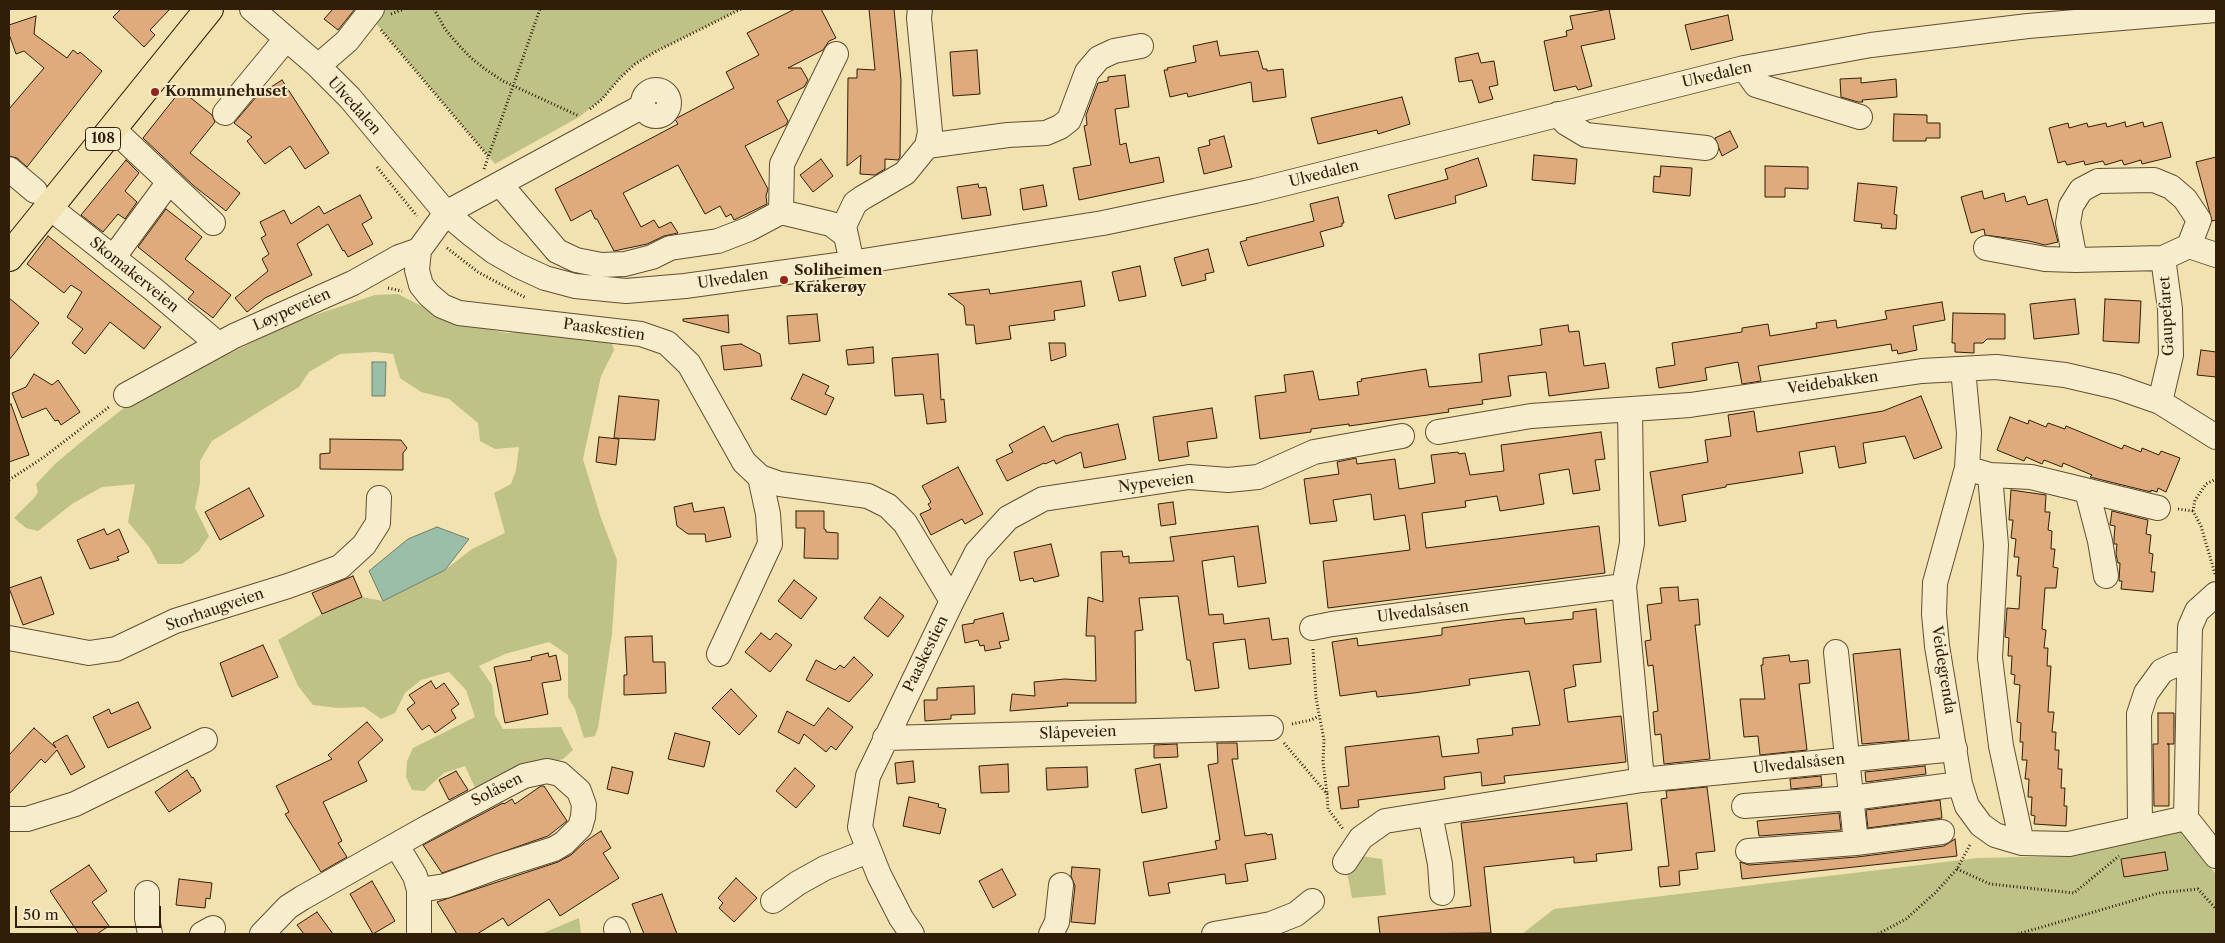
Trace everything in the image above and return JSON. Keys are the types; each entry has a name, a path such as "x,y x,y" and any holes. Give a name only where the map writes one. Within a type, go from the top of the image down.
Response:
{"main road":[{"name":"108","path":"9,257 42,199 112,128 209,9"}],"street":[{"name":"Ulvedalen","path":"252,9 318,66 350,98 446,213 493,251 545,278 575,286 626,291 852,263 1103,223 1255,191 1744,68 1871,45 2028,26 2216,10"},
{"path":"852,263 844,234 844,226 856,203 905,173 927,146 930,132 919,18 920,9"},
{"path":"318,66 346,41 370,11"},
{"path":"225,113 286,39"},
{"path":"927,146 1046,133 1060,127 1069,120 1087,72 1100,58 1114,52 1141,46"},
{"path":"781,212 782,164 836,54"},
{"path":"1744,68 1756,85 1860,117"},
{"path":"446,213 476,197 491,173 643,106"},
{"path":"1558,114 1566,123 1586,135 1706,148"},
{"path":"112,128 213,222"},
{"name":"Skomakerveien","path":"9,169 42,199 218,344"},
{"path":"491,173 557,251 576,260 601,265 625,264 652,257 670,248 718,241 750,229 781,212 831,224 844,234"},
{"path":"2076,260 2068,223 2071,206 2081,190 2098,181 2154,180 2171,187 2208,217 2189,246 2216,255"},
{"path":"113,258 169,182"},
{"name":"Løypeveien","path":"126,395 195,359 218,344 353,283 399,257 424,241 446,213"},
{"name":"Paaskestien","path":"424,241 417,270 421,285 442,306 459,313 640,334 667,343 689,364 744,462 760,477 780,484 868,496 888,506 905,523 952,601 868,776 860,826 868,851 901,918 912,934"},
{"name":"Gaupefaret","path":"1986,248 2044,259 2076,260 2163,258 2189,246"},
{"name":"Gaupefaret","path":"2160,402 2171,354 2170,309 2163,258"},
{"name":"Veidebakken","path":"1438,432 1531,416 1630,411 1690,405 1922,371 1996,367 2065,375 2117,387 2160,402 2216,437"},
{"name":"Veidegrenda","path":"1963,369 1969,433 1967,468 1963,488 1935,583 1934,614 1960,784 1967,806 1981,825 1995,835 2022,843 2069,844 2186,818"},
{"path":"1630,411 1632,543 1624,586 1642,780"},
{"name":"Nypeveien","path":"952,601 977,552 1008,518 1043,499 1189,476 1228,480 1258,477 1314,452 1402,436"},
{"path":"1967,468 1990,475 2031,477 2158,508"},
{"path":"1990,475 1996,545 1990,658 2001,746 2022,843"},
{"path":"719,654 770,544 768,514 760,477"},
{"path":"2087,491 2100,541 2106,576"},
{"name":"Storhaugveien","path":"9,638 89,653 116,649 175,621 288,586 340,567 364,545 378,523 379,498"},
{"name":"Ulvedalsåsen","path":"1312,628 1624,586"},
{"path":"2216,594 2197,611 2190,627 2186,818 2216,856"},
{"path":"1836,652 1856,843"},
{"path":"2140,828 2139,714 2146,693 2162,671 2175,665 2189,664"},
{"name":"Slåpeveien","path":"885,738 1271,728"},
{"path":"9,819 27,819 75,804 205,740"},
{"name":"Ulvedalsåsen","path":"1345,862 1359,841 1385,821 1642,780 1955,749"},
{"name":"Solåsen","path":"262,934 281,914 302,898 446,817 524,776 547,771 560,774 578,791 584,805 583,817 580,827 564,843 554,849 445,886 419,890"},
{"path":"1744,806 1851,798 1960,784"},
{"path":"1430,814 1440,864 1442,893"},
{"path":"1748,851 1856,843 1942,832"},
{"path":"397,846 414,876 419,890 419,934"},
{"path":"773,901 798,883 825,868 868,851"},
{"path":"1051,934 1056,922 1060,885"},
{"path":"147,893 147,918 150,934"},
{"path":"1214,934 1273,929 1312,901"}],"path":[{"path":"434,9 445,29 471,58 504,82 580,117"},
{"path":"476,197 491,173 488,156 540,9"},
{"path":"571,121 580,117 602,99 635,64 741,9"},
{"path":"370,11 488,156"},
{"path":"373,163 424,241 458,259 501,286 530,300"},
{"path":"353,283 429,295"},
{"path":"9,480 44,458 85,424 126,395"},
{"path":"2216,479 2206,484 2195,500 2192,511 2201,526 2216,580"},
{"path":"1312,628 1316,698 1324,740 1323,761 1328,809 1343,829 1359,841"},
{"path":"1319,716 1311,720 1271,728 1327,794"},
{"path":"1878,934 1906,919 1957,869 1981,825"},
{"path":"1957,869 1990,884 2074,893 2128,848 2140,828"},
{"path":"2018,934 2160,892 2198,889 2216,909"}],"green space":[{"path":"372,9 741,9 635,64 602,99 579,117 495,164 368,14"},
{"path":"398,294 443,317 467,325 507,333 543,329 611,341 614,350 601,376 583,459 600,515 617,560 612,634 598,728 595,736 584,738 575,709 568,697 568,655 549,642 505,654 479,666 492,685 495,715 503,729 561,727 573,750 563,759 523,769 478,794 465,766 444,773 424,791 412,790 406,777 407,761 413,748 475,717 466,690 449,672 421,680 405,693 395,713 381,719 364,707 337,708 313,705 298,686 278,640 322,614 362,597 383,601 445,570 472,549 505,533 494,493 511,484 516,470 519,447 495,449 480,441 478,423 449,399 421,392 400,378 393,354 376,352 340,354 309,372 299,387 212,441 200,461 200,483 195,508 209,536 199,551 182,564 158,564 149,547 128,522 135,484 102,487 72,504 38,531 26,528 14,518 34,498 38,492 36,484 56,463 134,400 294,322 375,295"},
{"path":"2182,823 2216,875 2216,934 1522,934 1554,909 1978,858 2071,856"},
{"path":"1360,856 1382,859 1386,895 1352,898 1347,872"},
{"path":"579,918 581,934 541,934"}],"shaded area":[{"path":"372,362 386,362 385,396 372,396"},
{"path":"437,527 469,539 445,570 383,601 369,571 408,539"}],"building":[{"path":"121,9 170,9 150,30 155,35 144,47 113,17"},
{"path":"333,9 355,9 338,30 324,19"},
{"path":"795,9 821,9 836,38 829,41 823,50 788,68 801,68 808,80 804,87 777,101 788,121 786,125 745,146 768,189 766,196 767,204 734,220 731,214 726,217 720,206 705,214 678,165 623,193 641,227 654,220 659,228 671,222 678,233 664,236 647,244 614,251 591,210 571,221 555,189 678,124 675,119 734,88 726,72 759,55 747,33"},
{"path":"869,9 894,9 901,80 900,157 898,160 885,159 885,169 875,175 860,174 861,155 847,166 848,78 857,78 857,69 875,70"},
{"path":"1609,9 1615,39 1581,46 1592,86 1578,90 1576,86 1554,91 1544,41 1567,36 1566,31 1573,29 1570,16"},
{"path":"1728,15 1733,40 1691,50 1685,25"},
{"path":"36,16 34,34 67,58 73,50 78,54 80,52 102,71 27,167 17,158 9,156 9,109 44,68 24,51 16,54 9,34 9,25"},
{"path":"1217,41 1220,56 1258,51 1263,69 1267,69 1267,71 1283,69 1286,97 1253,102 1251,82 1188,97 1187,93 1170,97 1164,70 1196,62 1193,46"},
{"path":"977,50 980,94 953,96 950,52"},
{"path":"1478,53 1481,63 1494,61 1498,85 1489,87 1493,99 1479,103 1472,80 1459,82 1455,58"},
{"path":"1125,75 1129,107 1115,109 1120,145 1126,143 1130,163 1159,157 1164,182 1079,200 1073,168 1091,165 1084,126 1087,125 1086,115 1098,83 1108,81 1108,77"},
{"path":"1861,78 1861,83 1896,79 1897,97 1858,102 1841,97 1840,79"},
{"path":"282,80 329,153 305,169 290,146 265,164 247,141 252,137 234,123 257,96"},
{"path":"181,90 212,115 215,122 190,153 240,193 226,211 194,186 143,138"},
{"path":"1402,97 1410,124 1378,134 1377,130 1318,144 1311,118"},
{"path":"1894,114 1927,115 1927,123 1940,123 1940,138 1926,138 1926,141 1893,141"},
{"path":"2125,122 2126,127 2143,122 2144,127 2162,122 2171,157 2142,164 2141,160 2124,165 2122,160 2105,165 2103,161 2085,165 2084,161 2067,165 2065,161 2058,163 2049,128 2068,123 2069,128 2087,123 2088,127 2106,123 2107,127"},
{"path":"1730,131 1738,147 1722,156 1715,138"},
{"path":"1224,136 1232,167 1204,174 1198,148 1210,145 1209,140"},
{"path":"1534,155 1577,159 1575,184 1532,180"},
{"path":"2216,157 2216,220 2212,221 2196,162"},
{"path":"1478,158 1487,186 1455,196 1456,203 1395,219 1388,195 1448,179 1445,169"},
{"path":"821,159 833,176 813,192 800,175"},
{"path":"126,160 139,173 125,191 137,202 125,219 118,214 103,232 81,215"},
{"path":"1661,166 1692,168 1690,196 1653,192 1654,176 1660,177"},
{"path":"1765,166 1808,167 1808,189 1785,188 1785,197 1765,197"},
{"path":"1858,183 1897,187 1894,214 1897,215 1896,229 1881,228 1882,224 1854,221"},
{"path":"978,184 979,188 986,187 991,215 962,219 957,187"},
{"path":"1043,185 1047,206 1023,210 1020,189"},
{"path":"1982,191 1984,199 2004,193 2006,202 2025,196 2028,205 2047,199 2058,242 2045,245 1985,235 1984,229 1971,233 1961,197"},
{"path":"360,195 372,218 362,224 373,244 348,257 328,224 297,244 312,275 265,298 247,312 235,298 268,271 262,259 269,254 261,238 266,235 260,222 284,210 291,224 319,206 324,214"},
{"path":"1338,197 1344,223 1342,223 1342,226 1320,232 1324,246 1248,266 1240,242 1247,240 1246,238 1314,221 1310,204"},
{"path":"166,209 202,237 185,259 231,295 213,318 188,299 194,292 138,247"},
{"path":"48,236 161,327 144,349 110,322 85,354 72,343 83,329 67,317 82,292 71,285 64,293 27,264"},
{"path":"1208,249 1214,272 1205,274 1206,280 1182,286 1174,258"},
{"path":"1140,266 1146,296 1119,301 1112,272"},
{"path":"1081,281 1085,306 1054,311 1055,320 1009,326 1011,339 976,344 974,325 966,325 964,306 948,294 989,289 990,294"},
{"path":"9,298 39,323 9,360"},
{"path":"2075,299 2079,334 2034,339 2030,304"},
{"path":"2105,299 2141,301 2139,343 2103,341"},
{"path":"1942,302 1945,320 1913,326 1917,350 1898,354 1897,350 1892,351 1891,344 1758,366 1761,381 1742,384 1738,362 1705,368 1707,380 1659,388 1656,368 1675,365 1672,343 1742,332 1742,328 1768,324 1770,336 1817,328 1816,323 1836,320 1837,328 1887,319 1885,311"},
{"path":"1953,313 2005,314 2005,339 1987,339 1983,343 1974,343 1974,353 1955,352 1955,343 1952,343"},
{"path":"817,314 820,341 789,344 787,316"},
{"path":"728,315 729,333 683,321 683,319"},
{"path":"1568,325 1569,332 1579,331 1584,366 1605,363 1609,388 1549,396 1546,372 1508,376 1511,396 1482,400 1483,404 1448,409 1449,412 1349,426 1349,424 1311,429 1311,432 1260,439 1255,396 1286,392 1284,375 1313,371 1319,400 1359,395 1357,382 1362,381 1361,379 1426,369 1429,387 1482,382 1479,354 1542,345 1540,329"},
{"path":"1049,343 1065,343 1066,356 1051,361"},
{"path":"741,344 760,354 762,366 724,370 721,346"},
{"path":"873,347 874,363 848,365 846,350"},
{"path":"2201,350 2216,352 2216,377 2197,375"},
{"path":"938,354 941,400 944,399 946,422 927,424 923,394 895,396 892,358"},
{"path":"34,374 52,385 58,380 80,412 61,425 58,420 55,421 46,408 22,418 12,393 26,387"},
{"path":"803,374 829,386 825,394 834,398 826,415 791,399"},
{"path":"619,396 659,400 655,440 614,438"},
{"path":"1921,396 1942,448 1914,459 1905,436 1863,443 1866,463 1839,468 1835,446 1799,452 1803,473 1726,485 1726,487 1682,495 1686,521 1659,526 1650,472 1708,462 1705,440 1731,436 1728,415 1754,411 1757,432 1883,411"},
{"path":"11,404 29,455 9,462 9,405"},
{"path":"1212,408 1217,438 1187,442 1189,456 1159,461 1153,417"},
{"path":"2010,417 2028,424 2029,420 2046,427 2048,423 2065,429 2066,426 2122,449 2124,445 2141,452 2142,448 2159,455 2161,451 2180,458 2166,492 2158,488 2157,492 2151,490 2151,492 2090,477 2092,475 2063,463 2062,467 2044,460 2042,464 2026,457 2024,461 1997,450"},
{"path":"1118,424 1126,459 1084,468 1081,452 1056,464 1054,460 1044,463 1007,481 996,460 1013,452 1009,445 1044,426 1052,442 1065,436"},
{"path":"1601,432 1605,459 1595,460 1600,490 1573,494 1569,469 1539,474 1544,504 1500,511 1497,496 1465,501 1466,507 1422,513 1426,548 1599,526 1605,573 1328,608 1323,561 1410,550 1405,515 1374,520 1371,494 1333,500 1337,521 1310,524 1304,479 1339,474 1337,462 1356,458 1357,464 1395,459 1399,489 1435,483 1431,455 1465,453 1470,475 1504,471 1501,445"},
{"path":"599,437 619,439 616,465 596,462"},
{"path":"330,439 401,440 407,448 403,453 403,470 320,469 320,454 330,453"},
{"path":"958,467 983,514 965,524 962,519 931,535 920,514 931,509 928,504 931,502 922,486"},
{"path":"249,488 264,516 220,540 205,512"},
{"path":"2011,490 2046,495 2045,512 2050,512 2048,530 2052,531 2051,549 2055,549 2053,567 2058,568 2056,588 2045,588 2042,629 2046,630 2044,648 2048,648 2047,666 2051,666 2048,712 2054,712 2052,732 2056,732 2055,750 2059,750 2058,769 2062,769 2061,788 2065,788 2064,806 2067,806 2066,826 2034,824 2035,816 2031,815 2032,797 2028,797 2029,779 2025,779 2027,760 2022,760 2023,742 2020,742 2021,723 2017,722 2020,685 2014,684 2015,675 2011,674 2012,656 2008,656 2009,638 2005,637 2007,608 2019,609 2021,576 2017,576 2019,557 2014,557 2016,539 2011,538 2013,520 2009,520"},
{"path":"1173,502 1176,524 1161,526 1158,504"},
{"path":"692,503 694,512 724,507 731,537 706,542 705,534 688,534 677,526 674,507"},
{"path":"796,511 824,511 824,529 826,532 838,533 838,559 804,558 805,528 796,528"},
{"path":"2112,511 2148,520 2146,534 2151,535 2149,553 2153,554 2151,572 2155,572 2153,592 2121,589 2122,581 2119,581 2120,563 2118,563 2116,554 2117,544 2114,544 2115,526 2110,525"},
{"path":"1258,526 1266,583 1238,587 1234,556 1202,561 1209,615 1223,614 1224,624 1269,618 1272,640 1288,638 1291,664 1249,669 1245,639 1213,643 1219,688 1195,691 1190,660 1187,660 1178,596 1139,598 1143,630 1135,631 1136,703 1067,703 1068,706 1010,711 1012,694 1035,696 1034,682 1065,679 1096,681 1095,636 1086,636 1088,597 1103,602 1101,552 1122,551 1123,557 1129,556 1129,563 1174,561 1170,537"},
{"path":"104,529 107,535 119,529 129,552 117,557 119,560 90,569 77,540"},
{"path":"1051,544 1059,576 1034,582 1033,578 1020,581 1014,552"},
{"path":"353,576 362,597 322,614 312,593"},
{"path":"41,577 54,614 23,625 9,588"},
{"path":"794,580 817,598 801,619 778,601"},
{"path":"1678,587 1679,601 1698,599 1700,625 1695,625 1710,759 1664,764 1661,734 1655,735 1653,712 1658,711 1653,665 1648,666 1645,641 1651,640 1647,605 1662,603 1660,588"},
{"path":"880,597 904,616 888,637 864,618"},
{"path":"1596,609 1601,662 1573,665 1576,686 1564,689 1568,722 1621,716 1626,762 1504,776 1505,783 1482,786 1481,772 1444,777 1445,789 1358,800 1359,807 1341,809 1338,787 1349,786 1345,747 1439,736 1442,757 1479,753 1477,739 1513,735 1512,728 1540,725 1529,671 1469,679 1470,685 1414,693 1377,697 1376,691 1340,696 1332,642 1357,638 1358,646 1442,635 1442,628 1502,620 1524,618 1525,624 1573,619 1573,612"},
{"path":"1003,613 1009,640 999,642 1001,648 985,651 984,645 980,646 978,640 965,643 962,625"},
{"path":"761,633 770,640 776,633 792,645 770,672 745,652"},
{"path":"652,636 653,662 665,662 666,693 624,695 624,675 627,675 625,637"},
{"path":"263,645 278,677 232,697 220,663"},
{"path":"1900,649 1909,740 1862,744 1853,654"},
{"path":"548,653 549,657 556,655 561,680 542,683 548,714 505,723 494,667 532,660 531,657"},
{"path":"1789,655 1790,662 1808,660 1810,683 1799,684 1807,750 1760,755 1758,736 1744,737 1740,699 1765,699 1761,665 1763,665 1763,658"},
{"path":"854,657 873,675 849,702 806,680 816,660 835,670 840,665 844,668"},
{"path":"431,681 436,689 444,683 459,704 451,710 456,718 435,733 429,725 422,730 407,709 415,703 409,695"},
{"path":"974,686 975,714 951,715 951,719 925,721 924,700 937,700 937,688"},
{"path":"731,689 757,716 739,735 712,708"},
{"path":"138,702 151,728 108,748 93,717 109,709 111,714"},
{"path":"828,708 853,727 836,750 831,746 826,752 804,734 799,744 778,732 787,711 814,726"},
{"path":"2158,713 2174,713 2174,744 2169,744 2169,806 2154,806 2153,744 2158,744"},
{"path":"367,722 383,740 358,762 367,781 323,802 342,841 338,843 347,857 321,872 285,814 289,812 276,786 332,759 328,755"},
{"path":"34,728 56,748 53,743 67,735 85,767 71,775 57,750 45,763 41,759 9,794 9,755"},
{"path":"675,733 710,742 704,767 668,759"},
{"path":"1217,743 1237,743 1238,759 1232,759 1245,836 1272,834 1276,859 1245,864 1248,881 1226,884 1225,874 1168,883 1170,893 1149,896 1143,862 1217,849 1215,841 1220,840 1208,765 1218,763"},
{"path":"1177,744 1178,757 1154,758 1154,745"},
{"path":"913,761 915,782 897,784 895,763"},
{"path":"1008,764 1009,792 981,793 979,766"},
{"path":"1160,764 1167,808 1142,813 1135,769"},
{"path":"1925,766 1926,774 1866,782 1865,772"},
{"path":"612,767 633,772 628,794 607,789"},
{"path":"1087,767 1088,787 1047,790 1046,768"},
{"path":"795,768 815,786 796,808 776,791"},
{"path":"187,770 201,791 169,812 155,792"},
{"path":"456,771 468,790 449,800 439,780"},
{"path":"1821,776 1822,786 1791,789 1790,779"},
{"path":"541,786 544,786 567,821 548,836 442,873 423,845 503,803 512,799 515,804"},
{"path":"1707,787 1715,851 1696,853 1698,869 1679,871 1680,885 1660,887 1658,867 1669,866 1661,799 1667,798 1666,791"},
{"path":"909,797 939,804 938,807 946,809 940,834 903,826"},
{"path":"1940,800 1942,818 1868,828 1866,810"},
{"path":"1627,803 1632,850 1596,854 1597,861 1574,863 1574,857 1484,867 1491,933 1380,934 1378,917 1471,906 1461,823"},
{"path":"1839,813 1841,830 1759,836 1757,821"},
{"path":"601,831 611,848 603,853 619,878 560,916 549,899 508,926 503,918 477,934 457,934 437,902 558,862 571,855 586,841"},
{"path":"1955,839 1957,856 1742,879 1740,862 1749,865 1857,857 1944,846"},
{"path":"2165,852 2168,870 2124,877 2121,859"},
{"path":"89,865 107,891 92,902 109,926 97,934 79,934 50,891"},
{"path":"1072,867 1100,869 1095,924 1071,922 1075,886 1071,876"},
{"path":"1002,869 1016,895 993,908 979,881"},
{"path":"736,878 757,898 734,922 719,908 723,903 718,898"},
{"path":"179,879 212,883 210,899 206,898 205,908 176,905"},
{"path":"372,881 395,921 373,934 350,894"},
{"path":"662,894 677,934 644,934 632,904"},
{"path":"317,912 333,934 304,934 297,925"}],"place":[{"name":"Kommunehuset","path":"155,92"},
{"name":"Soliheimen Kråkerøy","path":"784,280"}]}
